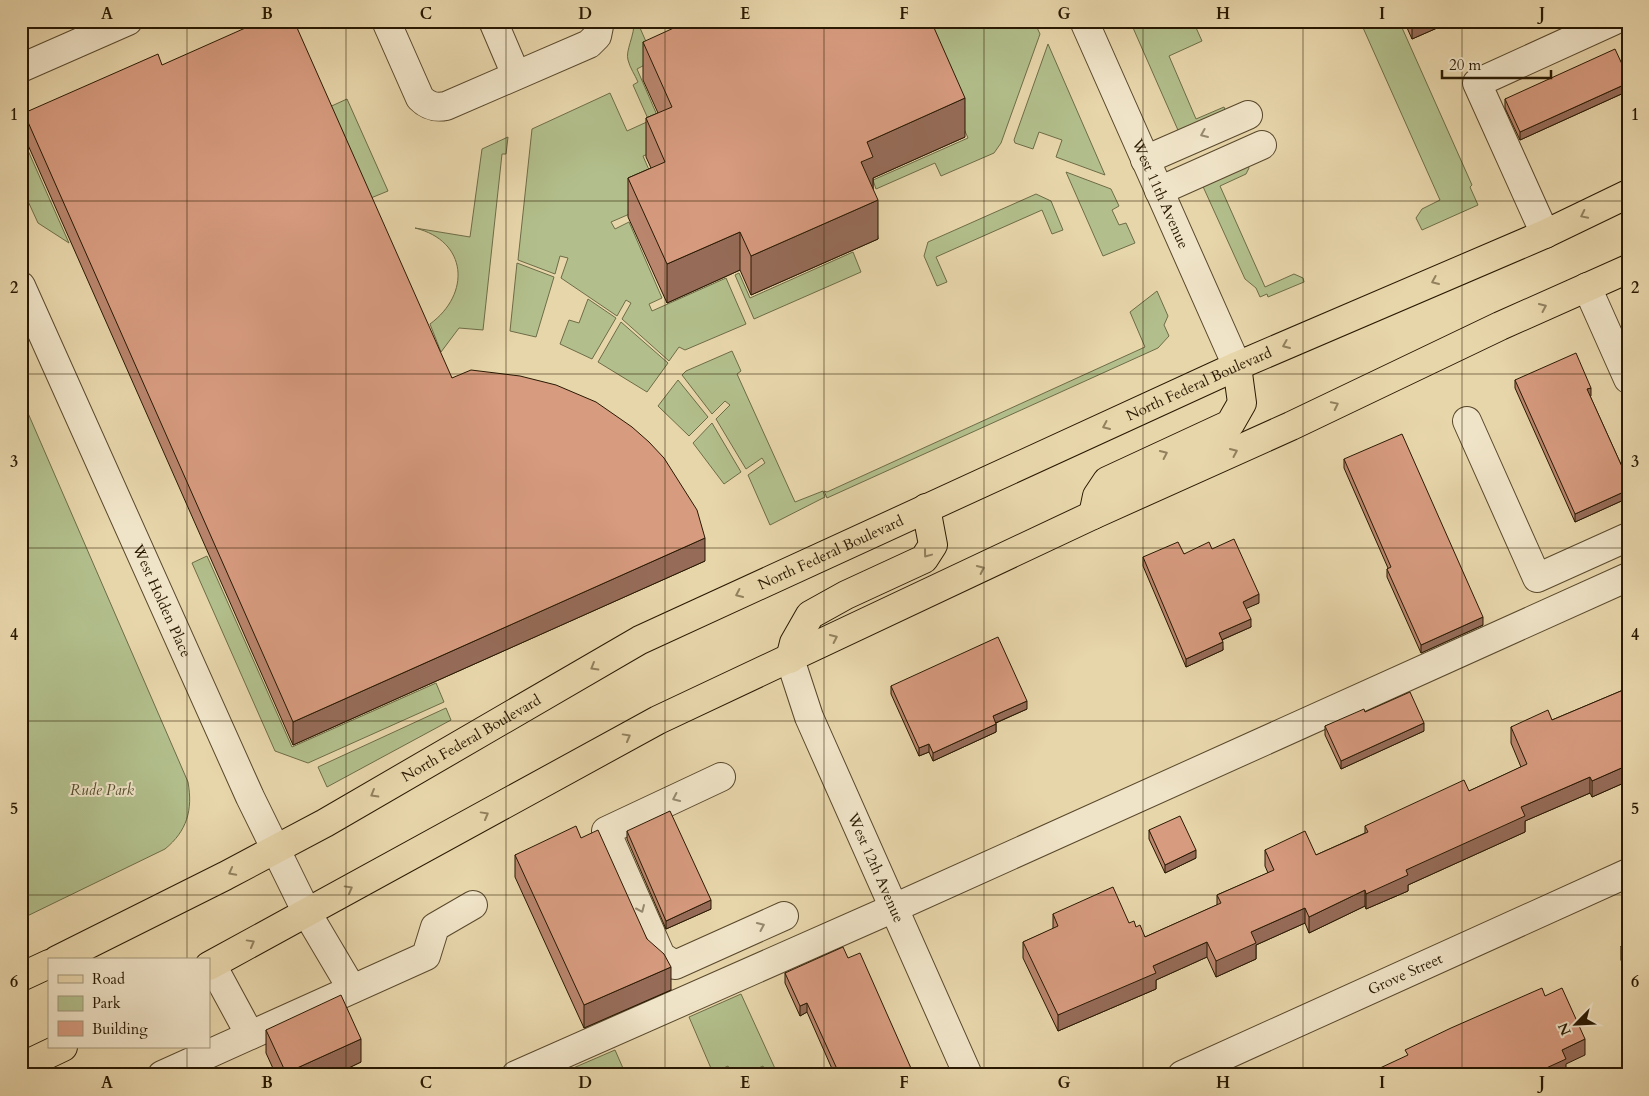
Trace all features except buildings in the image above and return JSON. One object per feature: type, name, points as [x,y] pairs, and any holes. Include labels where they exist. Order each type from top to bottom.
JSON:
[{"type":"main road","name":"North Federal Boulevard","points":[[61,958],[275,850],[640,640],[1237,366],[1546,234],[1628,194]]},
{"type":"main road","points":[[210,966],[658,720],[1093,515],[1291,426],[1628,269]]},
{"type":"main road","points":[[1093,515],[1097,496],[1107,481],[1230,424],[1242,403],[1237,366]]},
{"type":"main road","points":[[790,659],[794,643],[810,615],[846,595],[924,559],[933,545],[926,508]]},
{"type":"main road","points":[[21,977],[48,964]]},
{"type":"main road","points":[[21,1067],[59,1049]]},
{"type":"street","points":[[21,68],[128,21]]},
{"type":"street","points":[[386,21],[420,98],[427,105],[437,108],[446,106],[589,44],[597,36],[600,21]]},
{"type":"street","points":[[493,21],[516,75]]},
{"type":"street","name":"West 11th Avenue","points":[[1084,21],[1237,366]]},
{"type":"street","points":[[1546,234],[1476,83],[1584,27],[1613,21]]},
{"type":"street","points":[[1145,160],[1248,115]]},
{"type":"street","points":[[1158,191],[1262,145]]},
{"type":"street","name":"West Holden Place","points":[[21,286],[275,850],[307,913],[352,989]]},
{"type":"street","points":[[1586,287],[1628,379]]},
{"type":"street","points":[[1467,421],[1537,578],[1628,537]]},
{"type":"street","points":[[516,1075],[894,908],[1628,576]]},
{"type":"street","name":"West 12th Avenue","points":[[790,659],[809,717],[968,1075]]},
{"type":"street","points":[[721,777],[606,831],[661,956],[675,965],[784,916]]},
{"type":"street","name":"Grove Street","points":[[1182,1075],[1628,873]]},
{"type":"street","points":[[162,1075],[426,956],[435,927],[473,905]]},
{"type":"street","points":[[210,966],[250,1035]]},
{"type":"green space","points":[[634,21],[637,21],[654,60],[637,69],[673,152],[653,152],[643,156],[662,200],[611,222],[615,229],[629,222],[662,298],[649,304],[652,311],[726,278],[746,324],[685,350],[679,347],[669,361],[622,319],[631,303],[626,300],[617,316],[561,278],[568,258],[560,256],[555,274],[518,260],[532,129],[610,93],[627,131],[649,121],[633,85],[638,82],[627,56]]},
{"type":"green space","points":[[905,21],[1034,21],[1040,34],[1001,143],[994,153],[941,176],[935,163],[876,189],[873,180],[968,138],[925,40]]},
{"type":"green space","points":[[1130,21],[1193,21],[1202,41],[1169,56],[1196,119],[1224,107],[1228,116],[1181,137]]},
{"type":"green space","points":[[1360,21],[1399,21],[1472,185],[1470,187],[1478,205],[1422,230],[1416,218],[1422,209],[1440,200]]},
{"type":"green space","points":[[1048,44],[1105,175],[1056,157],[1062,140],[1039,132],[1033,149],[1015,143],[1014,140]]},
{"type":"green space","points":[[347,99],[388,191],[366,200],[325,109]]},
{"type":"green space","points":[[22,137],[69,243],[38,223],[21,186]]},
{"type":"green space","points":[[508,137],[506,154],[502,154],[483,330],[459,328],[441,352],[430,324],[443,312],[452,298],[457,284],[458,270],[454,256],[445,244],[433,235],[415,228],[470,237],[482,149]]},
{"type":"green space","points":[[1247,163],[1249,168],[1246,174],[1220,186],[1265,287],[1294,274],[1303,278],[1304,282],[1268,297],[1267,294],[1260,297],[1256,288],[1245,279],[1200,180]]},
{"type":"green space","points":[[1066,172],[1111,189],[1119,206],[1112,210],[1119,225],[1126,223],[1135,243],[1103,256]]},
{"type":"green space","points":[[1036,194],[1051,201],[1063,230],[1052,234],[1042,210],[936,257],[947,282],[937,286],[924,256],[928,242]]},
{"type":"green space","points":[[853,252],[861,272],[754,319],[735,275],[739,273],[750,298]]},
{"type":"green space","points":[[517,263],[554,277],[536,337],[510,331]]},
{"type":"green space","points":[[1157,291],[1168,316],[1164,325],[1169,336],[1158,348],[827,498],[824,491],[827,492],[1145,347],[1130,312]]},
{"type":"green space","points":[[588,299],[616,318],[592,359],[560,344],[569,320],[579,323]]},
{"type":"green space","points":[[621,322],[668,363],[647,392],[598,362]]},
{"type":"green space","points":[[732,351],[741,371],[737,374],[795,502],[823,491],[825,497],[770,525],[748,475],[765,463],[762,458],[746,469],[716,419],[730,405],[725,401],[712,414],[682,375],[686,371]]},
{"type":"green space","points":[[678,380],[708,417],[689,436],[658,406]]},
{"type":"green space","name":"Rude Park","points":[[21,397],[188,782],[190,802],[187,819],[179,835],[165,849],[21,919]]},
{"type":"green space","points":[[712,423],[741,472],[724,484],[693,443]]},
{"type":"green space","points":[[207,556],[292,747],[436,683],[444,702],[308,763],[275,751],[192,563]]},
{"type":"green space","points":[[446,708],[451,720],[327,787],[318,767]]},
{"type":"green space","points":[[741,994],[778,1075],[767,1075],[763,1066],[744,1075],[732,1075],[728,1066],[713,1073],[689,1017]]},
{"type":"green space","points":[[615,1050],[626,1075],[557,1075]]}]
